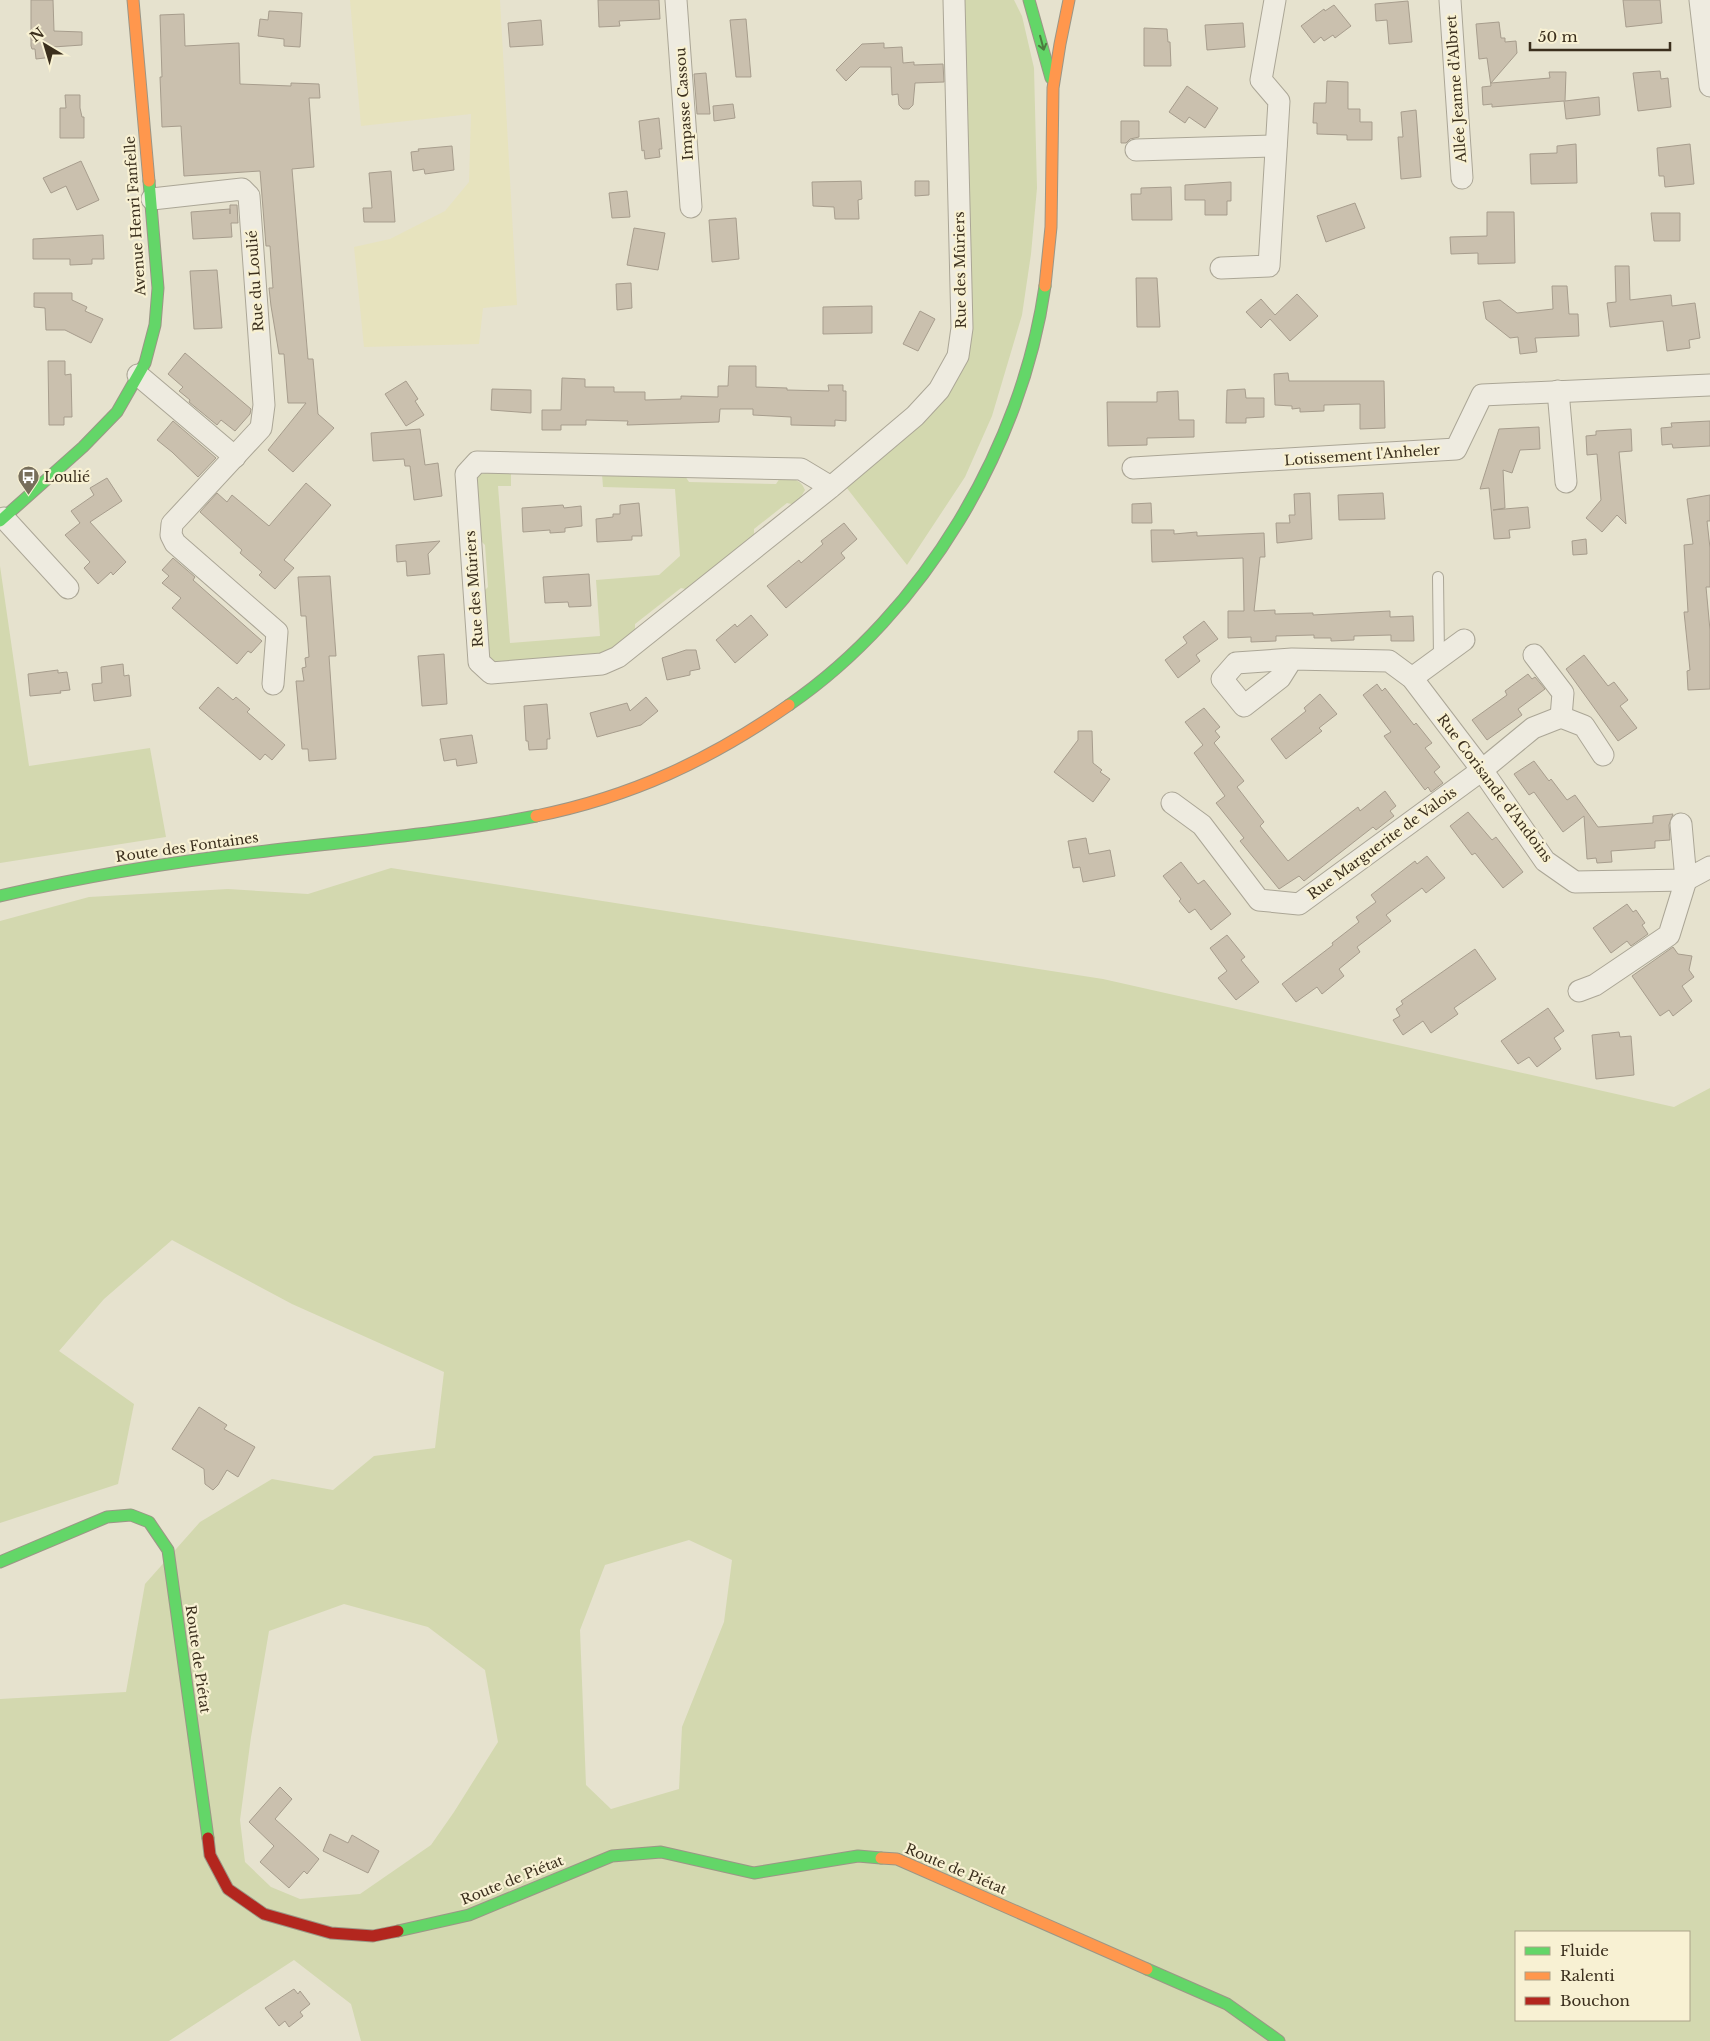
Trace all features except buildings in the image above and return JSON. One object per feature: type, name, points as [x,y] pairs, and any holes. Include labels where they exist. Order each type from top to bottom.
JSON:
[{"type":"street","name":"Avenue Henri Fanfelle","points":[[2,520],[82,447],[117,412],[145,363],[155,325],[158,288],[152,199],[147,167],[133,0]]},
{"type":"street","name":"Impasse Cassou","points":[[676,0],[691,207]]},
{"type":"street","name":"Rue des Mûriers","points":[[830,487],[801,469],[477,462],[466,474],[479,662],[491,673],[602,664],[618,656],[830,487],[915,416],[939,390],[958,356],[962,328],[954,0]]},
{"type":"street","points":[[1030,0],[1053,87]]},
{"type":"street","points":[[1053,87],[1069,0]]},
{"type":"street","points":[[1221,268],[1269,266],[1279,101],[1262,80],[1275,0]]},
{"type":"street","name":"Allée Jeanne d'Albret","points":[[1450,0],[1462,178]]},
{"type":"street","points":[[1700,0],[1710,86]]},
{"type":"street","name":"Route des Fontaines","points":[[0,896],[125,869],[509,821],[579,806],[635,788],[686,766],[730,743],[774,716],[825,678],[865,642],[900,603],[931,563],[966,510],[999,443],[1022,383],[1040,318],[1048,260],[1052,193],[1053,87]]},
{"type":"street","points":[[1136,150],[1276,146]]},
{"type":"street","name":"Rue du Loulié","points":[[152,199],[242,189],[249,196],[264,405],[260,428],[172,524],[172,535],[175,542],[277,632],[273,684]]},
{"type":"street","points":[[138,375],[234,457]]},
{"type":"street","name":"Lotissement l'Anheler","points":[[1133,468],[1456,449],[1482,395],[1710,385]]},
{"type":"street","points":[[1558,391],[1566,482]]},
{"type":"street","points":[[2,520],[68,588]]},
{"type":"street","points":[[1412,678],[1464,640]]},
{"type":"street","points":[[1534,655],[1563,693],[1561,717],[1584,726],[1603,755]]},
{"type":"street","name":"Rue Corisande d'Andoins","points":[[1292,659],[1389,661],[1412,678],[1482,770],[1546,861],[1574,882],[1686,880],[1710,866]]},
{"type":"street","name":"Rue Marguerite de Valois","points":[[1172,803],[1202,825],[1260,900],[1299,904],[1482,770],[1534,728],[1561,717]]},
{"type":"street","points":[[1579,991],[1595,985],[1669,935],[1686,880],[1682,824]]},
{"type":"street","name":"Route de Piétat","points":[[0,1562],[107,1517],[131,1515],[149,1522],[168,1550],[210,1855],[228,1889],[264,1914],[331,1933],[373,1936],[469,1915],[612,1856],[661,1852],[754,1873],[858,1856],[897,1859],[1227,2004],[1278,2041]]},
{"type":"lane","points":[[1438,576],[1439,658]]},
{"type":"shaded area","points":[[350,0],[500,0],[517,305],[483,308],[479,344],[364,347],[354,247],[390,239],[445,211],[469,182],[471,114],[361,126]]},
{"type":"green space","points":[[960,0],[1014,0],[1022,16],[1034,68],[1037,188],[1031,254],[1022,315],[992,416],[965,477],[907,565],[846,487],[961,368]]},
{"type":"green space","points":[[485,473],[511,474],[511,486],[498,486],[510,643],[600,636],[596,580],[659,575],[680,556],[675,489],[603,487],[602,474],[685,476],[689,482],[776,484],[780,478],[798,481],[805,490],[796,505],[787,503],[754,529],[754,539],[690,590],[681,588],[635,624],[635,634],[607,655],[499,667],[489,660],[482,593],[488,587],[485,545],[478,538],[474,479]]},
{"type":"green space","points":[[0,566],[29,766],[150,748],[166,837],[0,863]]},
{"type":"green space","points":[[391,868],[1103,979],[1674,1107],[1710,1088],[1710,2041],[361,2041],[351,2004],[294,1960],[169,2041],[0,2041],[0,1699],[126,1692],[145,1584],[200,1522],[272,1479],[333,1490],[374,1456],[435,1448],[444,1372],[292,1304],[172,1240],[104,1299],[59,1351],[134,1404],[118,1484],[0,1523],[0,921],[89,897],[228,889],[308,894]],"holes":[[[689,1540],[732,1560],[724,1622],[682,1727],[679,1789],[611,1809],[586,1785],[580,1630],[605,1565]],[[344,1604],[428,1627],[485,1670],[498,1742],[431,1845],[360,1894],[300,1899],[271,1887],[245,1862],[240,1820],[251,1737],[269,1631]]]},
{"type":"traffic: fast","points":[[1029,0],[1051,78]]},
{"type":"traffic: fast","points":[[0,521],[83,447],[117,412],[145,363],[155,325],[158,288],[149,181]]},
{"type":"traffic: fast","points":[[789,705],[838,667],[883,623],[923,574],[959,521],[989,465],[1014,406],[1033,346],[1045,286]]},
{"type":"traffic: fast","points":[[0,896],[96,876],[193,860],[432,832],[536,816]]},
{"type":"traffic: fast","points":[[0,1562],[107,1517],[131,1515],[149,1522],[168,1550],[208,1838]]},
{"type":"traffic: fast","points":[[398,1931],[469,1915],[612,1856],[661,1852],[754,1873],[858,1856],[881,1858]]},
{"type":"traffic: fast","points":[[1147,1969],[1227,2004],[1279,2041]]},
{"type":"traffic: slow","points":[[133,0],[149,181]]},
{"type":"traffic: slow","points":[[1045,286],[1051,227],[1053,88],[1069,0]]},
{"type":"traffic: slow","points":[[536,816],[604,798],[668,774],[730,743],[789,705]]},
{"type":"traffic: slow","points":[[881,1858],[897,1859],[1147,1969]]},
{"type":"traffic: jam","points":[[208,1838],[210,1855],[228,1889],[264,1914],[331,1933],[373,1936],[398,1931]]},
{"type":"place","name":"Loulié","points":[[28,496]]}]
